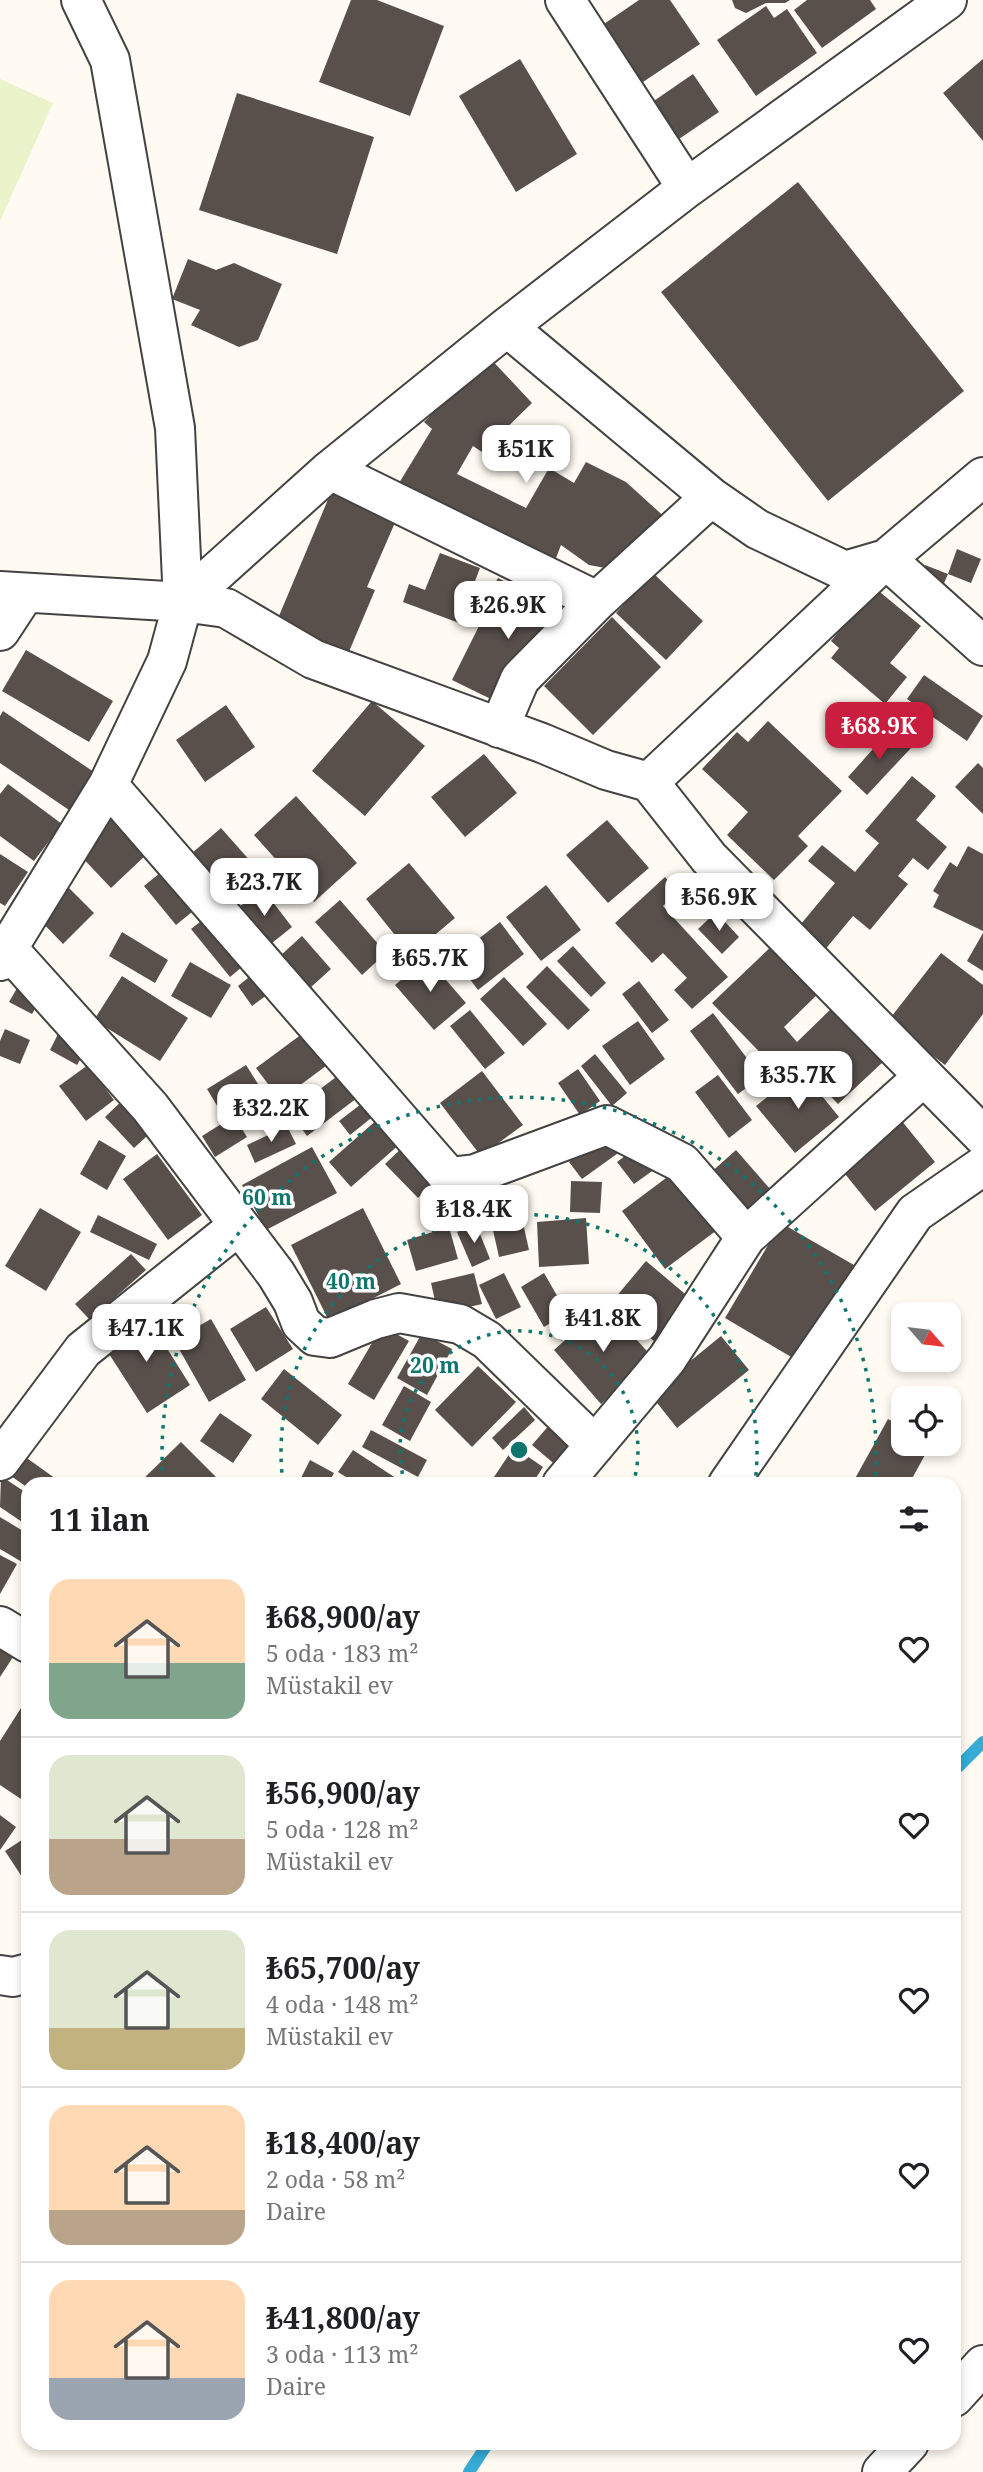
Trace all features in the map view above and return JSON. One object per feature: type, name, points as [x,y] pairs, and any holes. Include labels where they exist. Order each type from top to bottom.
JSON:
[{"type":"street","points":[[81,0],[110,60],[176,428],[183,601],[167,661],[108,785],[4,955],[150,1107],[276,1274],[293,1302],[301,1323],[315,1336],[330,1338],[399,1313],[460,1324],[487,1340],[595,1445]]},
{"type":"street","points":[[565,0],[687,188]]},
{"type":"street","points":[[183,601],[330,470],[507,327],[687,188],[947,0]]},
{"type":"street","points":[[507,327],[711,497],[757,528],[845,571],[886,559]]},
{"type":"street","points":[[330,470],[597,601]]},
{"type":"street","points":[[649,782],[886,559],[983,477]]},
{"type":"street","points":[[499,728],[520,679],[597,601],[711,497]]},
{"type":"street","points":[[886,559],[983,646]]},
{"type":"street","points":[[0,632],[12,592],[183,601],[226,608],[313,659],[542,743],[606,770],[649,782],[709,858],[983,1136]]},
{"type":"street","points":[[108,785],[449,1177],[475,1174],[607,1125],[682,1163],[746,1237]]},
{"type":"street","points":[[568,1477],[667,1359],[746,1237],[924,1076]]},
{"type":"street","points":[[733,1477],[915,1213],[983,1166]]},
{"type":"street","points":[[0,1461],[83,1350],[238,1226]]},
{"type":"street","points":[[0,1626],[21,1639]]},
{"type":"street","points":[[961,2389],[983,2365]]},
{"type":"street","points":[[881,2472],[902,2450]]},
{"type":"green space","points":[[0,79],[53,103],[0,221]]},
{"type":"building","points":[[351,0],[377,0],[444,26],[410,116],[319,82]]},
{"type":"building","points":[[639,0],[670,0],[700,44],[637,86],[598,28]]},
{"type":"building","points":[[732,0],[790,0],[785,3],[766,3],[746,13],[735,8]]},
{"type":"building","points":[[807,0],[870,0],[876,9],[822,48],[794,10]]},
{"type":"building","points":[[766,6],[774,18],[787,9],[817,53],[756,96],[717,40]]},
{"type":"building","points":[[520,59],[577,154],[516,192],[459,96]]},
{"type":"building","points":[[983,59],[983,141],[943,93]]},
{"type":"building","points":[[693,74],[719,112],[670,145],[645,107]]},
{"type":"building","points":[[237,93],[374,137],[337,254],[199,210]]},
{"type":"building","points":[[798,182],[964,391],[828,501],[661,292]]},
{"type":"building","points":[[188,259],[216,270],[234,263],[282,284],[258,340],[239,347],[191,325],[200,310],[172,299]]},
{"type":"building","points":[[488,356],[532,403],[482,452],[473,446],[457,474],[526,508],[549,468],[574,483],[586,462],[626,482],[669,521],[627,572],[589,565],[561,545],[553,566],[396,488],[432,429],[424,422]]},
{"type":"building","points":[[332,490],[397,518],[367,587],[375,590],[348,654],[276,623]]},
{"type":"building","points":[[957,549],[981,559],[971,583],[948,574]]},
{"type":"building","points":[[440,553],[480,568],[459,623],[403,602],[409,584],[425,590]]},
{"type":"building","points":[[925,565],[948,574],[941,590],[918,581]]},
{"type":"building","points":[[653,573],[703,621],[666,660],[616,613]]},
{"type":"building","points":[[498,578],[572,616],[501,704],[452,680],[480,624],[483,606]]},
{"type":"building","points":[[875,588],[921,626],[890,663],[907,677],[885,704],[831,658],[839,648],[831,641]]},
{"type":"building","points":[[612,617],[661,667],[593,735],[544,686]]},
{"type":"building","points":[[26,650],[113,701],[89,742],[2,691]]},
{"type":"building","points":[[924,675],[983,716],[967,741],[907,699]]},
{"type":"building","points":[[372,701],[425,746],[365,816],[312,771]]},
{"type":"building","points":[[226,705],[255,747],[205,782],[176,740]]},
{"type":"building","points":[[3,711],[94,772],[69,810],[0,763],[0,716]]},
{"type":"building","points":[[768,721],[842,791],[798,836],[808,846],[774,880],[727,835],[748,812],[702,769],[737,732],[748,742]]},
{"type":"building","points":[[890,730],[911,748],[867,795],[848,777]]},
{"type":"building","points":[[484,754],[517,793],[465,837],[431,797]]},
{"type":"building","points":[[978,763],[983,768],[983,814],[955,787]]},
{"type":"building","points":[[912,776],[936,796],[916,820],[947,847],[928,870],[913,858],[898,876],[908,884],[870,930],[853,916],[818,958],[791,936],[835,883],[808,861],[822,845],[855,872],[879,843],[865,831]]},
{"type":"building","points":[[8,784],[62,824],[34,861],[0,836],[0,794]]},
{"type":"building","points":[[296,796],[357,863],[314,902],[254,835]]},
{"type":"building","points":[[113,818],[147,854],[111,888],[77,852]]},
{"type":"building","points":[[607,820],[649,868],[608,903],[566,855]]},
{"type":"building","points":[[221,828],[259,871],[230,897],[191,854]]},
{"type":"building","points":[[968,846],[983,854],[983,931],[933,907],[939,895],[933,891],[950,862],[957,867]]},
{"type":"building","points":[[0,854],[28,872],[5,906],[0,903]]},
{"type":"building","points":[[409,863],[455,918],[411,955],[366,899]]},
{"type":"building","points":[[171,864],[203,903],[176,925],[144,886]]},
{"type":"building","points":[[665,877],[678,892],[663,906],[728,977],[692,1009],[674,990],[687,978],[663,953],[652,963],[615,923]]},
{"type":"building","points":[[66,885],[94,913],[63,944],[35,915]]},
{"type":"building","points":[[546,885],[581,930],[541,961],[506,917]]},
{"type":"building","points":[[262,888],[292,927],[267,947],[237,909]]},
{"type":"building","points":[[340,900],[386,953],[362,975],[315,922]]},
{"type":"building","points":[[215,910],[254,957],[230,977],[191,929]]},
{"type":"building","points":[[716,912],[739,937],[722,954],[698,929]]},
{"type":"building","points":[[500,922],[524,954],[478,990],[454,958]]},
{"type":"building","points":[[122,932],[168,960],[155,983],[109,956]]},
{"type":"building","points":[[983,933],[983,971],[967,961]]},
{"type":"building","points":[[302,936],[331,969],[310,988],[281,955]]},
{"type":"building","points":[[777,941],[823,989],[784,1027],[797,1042],[833,1007],[884,1061],[838,1104],[793,1057],[778,1071],[712,1003]]},
{"type":"building","points":[[573,946],[606,983],[591,997],[557,961]]},
{"type":"building","points":[[941,953],[983,985],[983,1014],[945,1065],[888,1021]]},
{"type":"building","points":[[427,958],[466,1003],[434,1030],[395,985]]},
{"type":"building","points":[[190,962],[231,985],[211,1018],[171,996]]},
{"type":"building","points":[[547,966],[590,1010],[568,1030],[526,987]]},
{"type":"building","points":[[259,969],[275,989],[252,1006],[238,986]]},
{"type":"building","points":[[122,976],[188,1018],[160,1061],[94,1020]]},
{"type":"building","points":[[504,977],[547,1024],[523,1046],[480,999]]},
{"type":"building","points":[[639,981],[669,1020],[652,1033],[622,994]]},
{"type":"building","points":[[20,983],[43,995],[32,1014],[9,1002]]},
{"type":"building","points":[[470,1010],[505,1053],[485,1069],[450,1026]]},
{"type":"building","points":[[713,1013],[761,1077],[738,1094],[690,1031]]},
{"type":"building","points":[[638,1021],[665,1059],[630,1085],[602,1046]]},
{"type":"building","points":[[5,1029],[30,1040],[20,1064],[0,1056],[0,1041]]},
{"type":"building","points":[[60,1030],[88,1046],[77,1065],[50,1050]]},
{"type":"building","points":[[306,1031],[330,1063],[280,1100],[256,1068]]},
{"type":"building","points":[[595,1054],[627,1093],[612,1106],[581,1066]]},
{"type":"building","points":[[88,1065],[114,1100],[86,1121],[59,1086]]},
{"type":"building","points":[[246,1065],[258,1084],[219,1109],[207,1089]]},
{"type":"building","points":[[578,1069],[600,1101],[580,1115],[558,1083]]},
{"type":"building","points":[[801,1070],[839,1117],[795,1153],[756,1106]]},
{"type":"building","points":[[482,1071],[523,1125],[481,1156],[440,1103]]},
{"type":"building","points":[[340,1074],[357,1098],[307,1136],[290,1112]]},
{"type":"building","points":[[718,1075],[752,1120],[729,1138],[695,1092]]},
{"type":"building","points":[[130,1093],[159,1125],[134,1148],[105,1117]]},
{"type":"building","points":[[365,1101],[375,1115],[350,1135],[339,1121]]},
{"type":"building","points":[[897,1115],[935,1162],[875,1211],[837,1164]]},
{"type":"building","points":[[234,1116],[247,1137],[215,1157],[202,1136]]},
{"type":"building","points":[[379,1118],[401,1143],[351,1187],[329,1162]]},
{"type":"building","points":[[287,1126],[296,1144],[255,1163],[247,1145]]},
{"type":"building","points":[[608,1133],[621,1151],[582,1179],[569,1162]]},
{"type":"building","points":[[99,1140],[126,1156],[107,1190],[80,1174]]},
{"type":"building","points":[[405,1145],[437,1179],[418,1198],[385,1164]]},
{"type":"building","points":[[638,1146],[655,1169],[634,1184],[617,1162]]},
{"type":"building","points":[[312,1147],[337,1193],[266,1230],[242,1185]]},
{"type":"building","points":[[736,1150],[771,1190],[743,1214],[708,1175]]},
{"type":"building","points":[[157,1154],[202,1215],[168,1240],[123,1179]]},
{"type":"building","points":[[674,1172],[717,1230],[665,1269],[622,1211]]},
{"type":"building","points":[[571,1181],[602,1182],[600,1213],[570,1212]]},
{"type":"building","points":[[40,1208],[81,1232],[46,1291],[5,1266]]},
{"type":"building","points":[[363,1208],[401,1284],[329,1321],[291,1245]]},
{"type":"building","points":[[98,1215],[157,1244],[149,1260],[90,1232]]},
{"type":"building","points":[[586,1218],[589,1264],[539,1267],[537,1222]]},
{"type":"building","points":[[523,1223],[529,1250],[499,1257],[493,1230]]},
{"type":"building","points":[[781,1223],[854,1265],[798,1361],[725,1318]]},
{"type":"building","points":[[476,1224],[490,1259],[472,1267],[457,1232]]},
{"type":"building","points":[[449,1227],[458,1259],[416,1271],[407,1240]]},
{"type":"building","points":[[131,1254],[146,1270],[90,1320],[75,1304]]},
{"type":"building","points":[[646,1261],[697,1304],[661,1347],[610,1304]]},
{"type":"building","points":[[474,1273],[482,1304],[438,1314],[431,1283]]},
{"type":"building","points":[[504,1273],[521,1307],[496,1319],[479,1285]]},
{"type":"building","points":[[544,1273],[567,1313],[544,1327],[521,1287]]},
{"type":"building","points":[[605,1304],[653,1358],[601,1404],[554,1350]]},
{"type":"building","points":[[266,1307],[293,1349],[256,1372],[230,1329]]},
{"type":"building","points":[[146,1315],[190,1385],[147,1413],[102,1343]]},
{"type":"building","points":[[211,1319],[246,1380],[209,1402],[174,1340]]},
{"type":"building","points":[[382,1326],[409,1341],[374,1400],[348,1384]]},
{"type":"building","points":[[422,1333],[452,1349],[427,1395],[397,1378]]},
{"type":"building","points":[[721,1336],[749,1370],[677,1428],[650,1394]]},
{"type":"building","points":[[478,1366],[516,1402],[472,1447],[435,1410]]},
{"type":"building","points":[[284,1369],[342,1415],[318,1445],[261,1399]]},
{"type":"building","points":[[404,1386],[431,1402],[410,1441],[382,1425]]},
{"type":"building","points":[[524,1407],[535,1420],[503,1450],[492,1438]]},
{"type":"building","points":[[220,1413],[252,1435],[233,1463],[200,1441]]},
{"type":"building","points":[[888,1419],[891,1421],[891,1456],[924,1456],[913,1477],[856,1477]]},
{"type":"building","points":[[551,1423],[577,1445],[558,1467],[532,1445]]},
{"type":"building","points":[[371,1430],[427,1460],[418,1477],[362,1447]]},
{"type":"building","points":[[181,1442],[216,1477],[145,1477]]},
{"type":"building","points":[[514,1447],[543,1467],[537,1477],[494,1477]]},
{"type":"building","points":[[353,1450],[394,1477],[346,1477],[338,1472]]},
{"type":"building","points":[[17,1451],[53,1477],[21,1477],[21,1483],[4,1471]]},
{"type":"building","points":[[310,1460],[334,1473],[332,1477],[302,1477]]},
{"type":"building","points":[[1,1476],[21,1489],[21,1521],[0,1507]]},
{"type":"building","points":[[0,1517],[21,1530],[21,1561],[0,1549]]},
{"type":"building","points":[[0,1555],[17,1564],[0,1594]]},
{"type":"building","points":[[0,1644],[15,1654],[0,1677]]},
{"type":"building","points":[[21,1708],[21,1799],[0,1785],[0,1741]]},
{"type":"building","points":[[0,1815],[16,1827],[0,1850]]},
{"type":"building","points":[[21,1841],[21,1875],[5,1851]]},
{"type":"waterway","points":[[961,1764],[983,1742]]},
{"type":"waterway","points":[[469,2472],[483,2450]]}]
